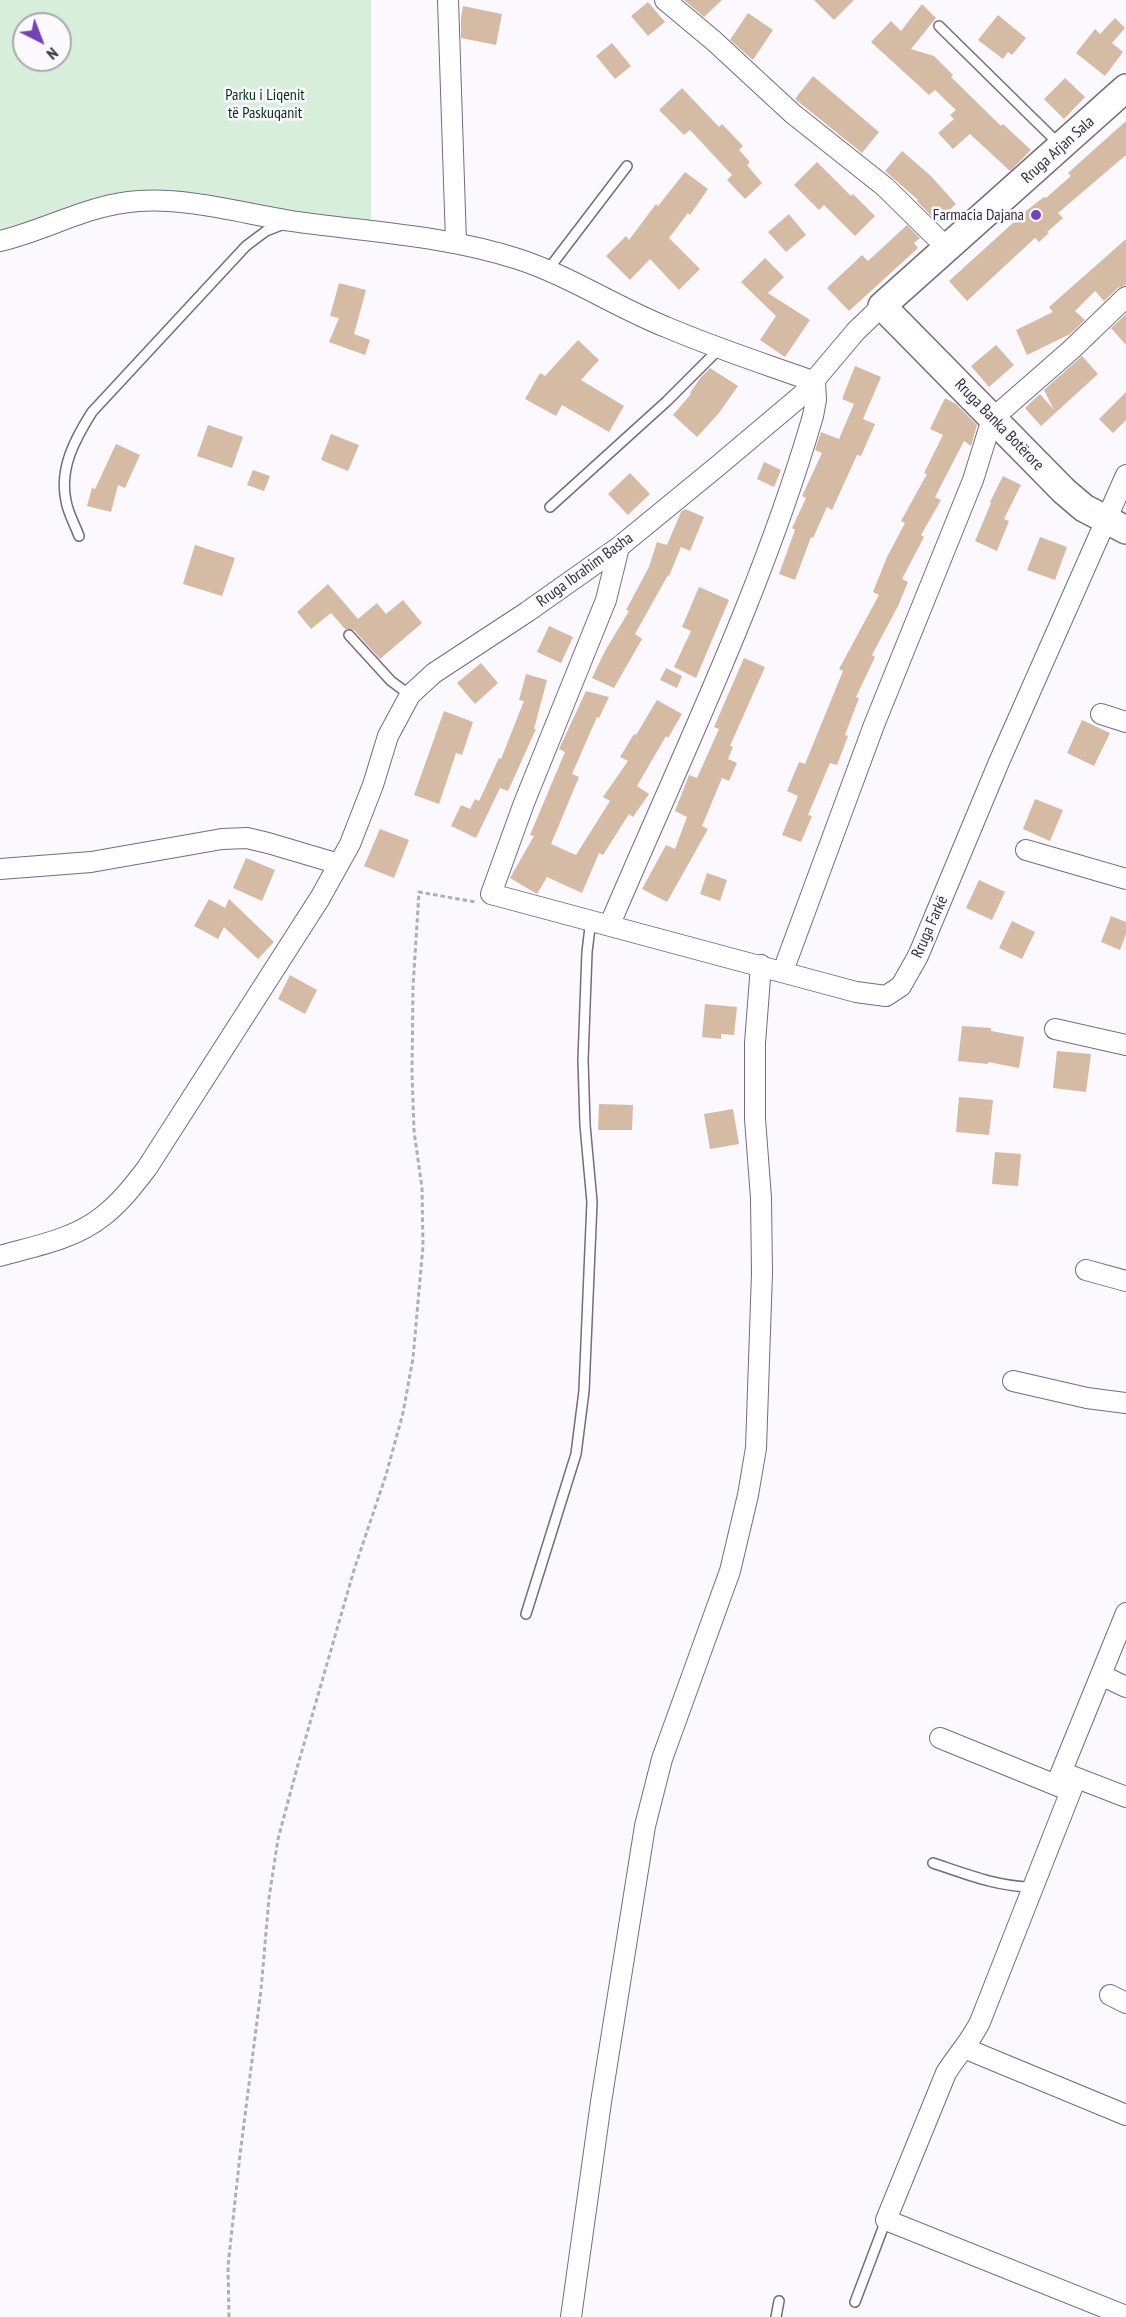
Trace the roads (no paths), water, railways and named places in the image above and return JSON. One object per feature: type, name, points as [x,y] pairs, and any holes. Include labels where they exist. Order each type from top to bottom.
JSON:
[{"type":"street","points":[[448,0],[456,242]]},
{"type":"street","points":[[664,0],[714,41],[793,114],[843,151],[885,187],[948,249]]},
{"type":"street","name":"Rruga Arjan Sala","points":[[882,306],[1126,88]]},
{"type":"street","points":[[0,241],[24,236],[101,207],[138,201],[178,202],[292,221],[456,242],[519,259],[666,327],[815,382],[816,400],[813,416],[774,534],[726,658],[610,924]]},
{"type":"street","points":[[783,971],[874,725],[976,471],[992,419],[1126,297]]},
{"type":"street","name":"Rruga Ibrahim Basha","points":[[0,1256],[77,1232],[102,1217],[123,1198],[147,1168],[320,898],[339,864],[360,821],[388,736],[410,695],[434,673],[527,612],[619,547],[719,465],[815,382],[856,331],[882,306]]},
{"type":"street","name":"Rruga Banka Botërore","points":[[882,306],[1064,491],[1084,508],[1116,526]]},
{"type":"street","name":"Rruga Farkë","points":[[619,547],[606,600],[524,803],[491,894],[886,996],[901,986],[908,976],[939,910],[999,762],[1116,526],[1126,476]]},
{"type":"street","points":[[1101,714],[1126,722]]},
{"type":"street","points":[[0,869],[91,862],[222,839],[247,838],[339,864]]},
{"type":"street","points":[[1026,850],[1126,879]]},
{"type":"street","points":[[571,2317],[602,2091],[645,1826],[662,1759],[730,1571],[748,1495],[756,1448],[762,1273],[761,1198],[755,1119],[755,1042],[760,965]]},
{"type":"street","points":[[1055,1029],[1126,1045]]},
{"type":"street","points":[[1086,1270],[1126,1281]]},
{"type":"street","points":[[1013,1381],[1087,1398],[1126,1403]]},
{"type":"street","points":[[1126,1613],[1101,1675],[1033,1887],[980,2022],[973,2037],[954,2059],[946,2073],[886,2220],[1126,2316]]},
{"type":"street","points":[[1101,1675],[1126,1687]]},
{"type":"street","points":[[940,1738],[1066,1782],[1126,1797]]},
{"type":"street","points":[[964,2048],[1126,2115]]},
{"type":"lane","points":[[939,26],[1062,147]]},
{"type":"lane","points":[[547,271],[627,166]]},
{"type":"lane","points":[[80,536],[66,503],[63,483],[68,458],[92,412],[246,246],[266,231],[292,221]]},
{"type":"lane","points":[[550,507],[667,401],[721,347]]},
{"type":"lane","points":[[349,635],[391,681],[410,695]]},
{"type":"lane","points":[[526,1614],[576,1454],[584,1391],[592,1202],[585,1125],[583,1060],[586,973],[591,919]]},
{"type":"lane","points":[[933,1863],[1012,1887],[1033,1887]]},
{"type":"lane","points":[[855,2302],[886,2220]]},
{"type":"lane","points":[[776,2317],[779,2301]]},
{"type":"place","name":"Farmacia Dajana","points":[[1036,215]]},
{"type":"park label","name":"Parku i Liqenit të Paskuqanit","points":[[265,104]]}]
